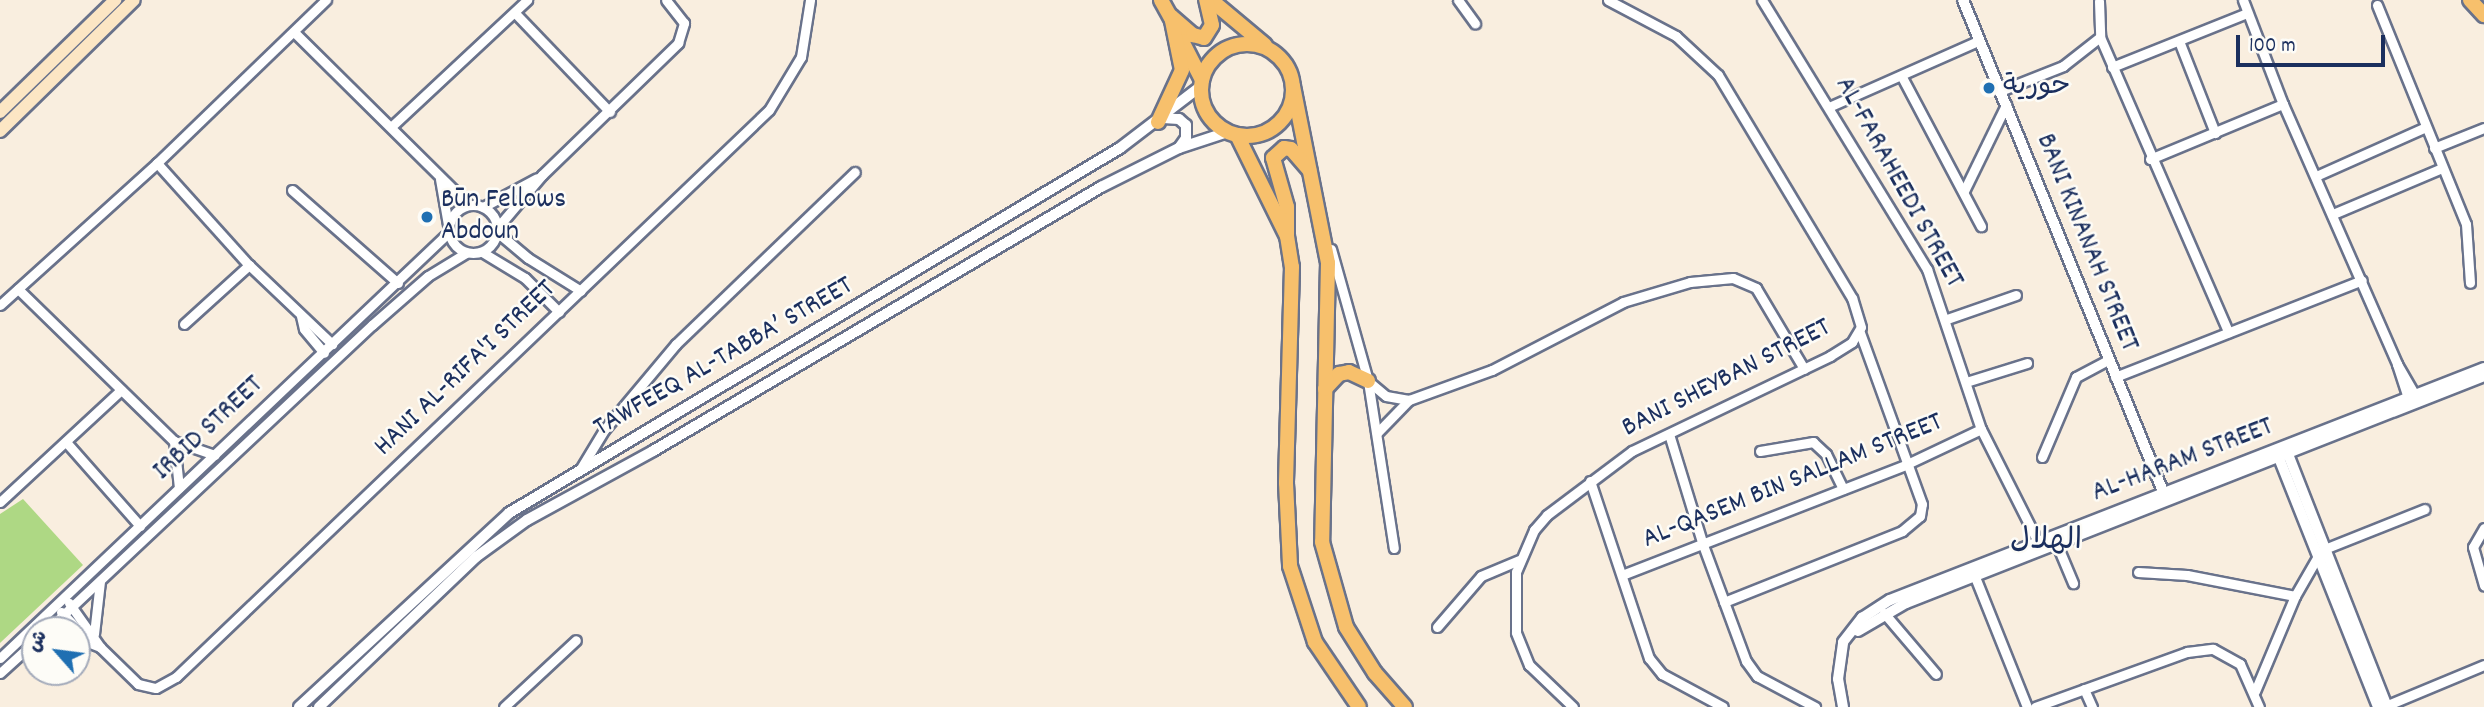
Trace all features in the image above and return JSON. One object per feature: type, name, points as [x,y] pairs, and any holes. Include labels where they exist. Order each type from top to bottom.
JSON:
[{"type":"main road","points":[[0,112],[115,0]]},
{"type":"main road","points":[[0,131],[134,0]]},
{"type":"main road","points":[[1161,0],[1201,83],[1207,113],[1233,133],[1287,236]]},
{"type":"main road","points":[[1171,16],[1193,35],[1204,38],[1212,25],[1206,0]]},
{"type":"main road","points":[[1211,0],[1287,65],[1293,86],[1324,228],[1329,299],[1320,496],[1329,578],[1358,649],[1405,707]]},
{"type":"main road","points":[[2470,0],[2484,15]]},
{"type":"main road","points":[[1161,120],[1182,70],[1171,16]]},
{"type":"main road","points":[[1201,83],[1212,60],[1229,47],[1251,43],[1271,50]]},
{"type":"main road","points":[[1233,133],[1256,135],[1276,125],[1290,108],[1293,86]]},
{"type":"main road","points":[[1312,174],[1291,149],[1283,148],[1273,158],[1287,206],[1287,236],[1294,300],[1286,483],[1290,565],[1315,642],[1359,707]]},
{"type":"main road","points":[[1325,389],[1339,374],[1349,372],[1368,381]]},
{"type":"street","points":[[0,305],[157,163],[326,0]]},
{"type":"street","points":[[392,126],[527,0]]},
{"type":"street","points":[[482,252],[542,175],[610,113],[682,36],[681,16],[666,0]]},
{"type":"street","name":"HANI AL-RIFA'I STREET","points":[[55,607],[92,638],[138,684],[156,688],[170,683],[709,171],[779,98],[801,57],[810,0]]},
{"type":"street","points":[[1458,0],[1475,23]]},
{"type":"street","name":"BANI SHEYBAN STREET","points":[[1573,707],[1534,672],[1522,652],[1513,608],[1519,560],[1547,515],[1632,451],[1804,369],[1846,346],[1860,333],[1852,298],[1718,75],[1676,36],[1608,0]]},
{"type":"street","name":"AL-FARAHEEDI STREET","points":[[1762,0],[1831,106],[1927,269],[1947,319],[1981,429],[2040,545]]},
{"type":"street","name":"BANI KINANAH STREET","points":[[1963,0],[2166,498]]},
{"type":"street","points":[[2243,0],[2283,104],[2412,398]]},
{"type":"street","points":[[2099,1],[2100,37],[2150,159],[2228,332]]},
{"type":"street","points":[[2377,5],[2468,231],[2470,283]]},
{"type":"street","points":[[514,13],[610,113]]},
{"type":"street","points":[[2112,67],[2247,13]]},
{"type":"street","points":[[294,32],[392,126],[440,179],[469,205],[483,207],[493,215],[497,230],[528,258],[581,290]]},
{"type":"street","points":[[2000,90],[2063,66],[2100,37]]},
{"type":"street","points":[[1831,106],[1902,77],[1978,41]]},
{"type":"street","points":[[2179,41],[2215,133]]},
{"type":"street","points":[[1902,77],[1981,226]]},
{"type":"street","name":"TAWFEEQ AL-TABBA’ STREET","points":[[299,707],[485,532],[643,430],[872,299],[1161,120],[1201,83]]},
{"type":"street","points":[[2150,159],[2283,104]]},
{"type":"street","points":[[1964,191],[2006,105]]},
{"type":"street","points":[[1161,120],[1186,125],[1186,138],[1179,148]]},
{"type":"street","points":[[2316,176],[2426,127]]},
{"type":"street","points":[[2434,148],[2484,128]]},
{"type":"street","name":"TAWFEEQ AL-TABBA’ STREET","points":[[319,707],[487,548],[527,520],[653,451],[1101,187],[1179,148],[1233,133]]},
{"type":"street","points":[[157,163],[249,265],[301,316],[312,321],[332,344]]},
{"type":"street","points":[[2333,214],[2442,168]]},
{"type":"street","points":[[581,468],[604,430],[676,344],[855,172]]},
{"type":"street","points":[[483,207],[542,175]]},
{"type":"street","points":[[440,179],[454,245],[466,253],[482,252],[525,278],[559,312]]},
{"type":"street","points":[[292,190],[398,284]]},
{"type":"street","points":[[449,229],[455,212],[469,205]]},
{"type":"street","points":[[1324,228],[1368,381],[1394,548]]},
{"type":"street","name":"IRBID STREET","points":[[0,658],[398,284],[449,229]]},
{"type":"street","name":"IRBID STREET","points":[[64,615],[372,325],[428,276],[466,253]]},
{"type":"street","points":[[184,324],[249,265]]},
{"type":"street","points":[[1377,433],[1409,400],[1492,370],[1623,302],[1711,279],[1742,279],[1756,288],[1804,369]]},
{"type":"street","points":[[2115,377],[2362,280]]},
{"type":"street","points":[[18,289],[174,441],[215,455]]},
{"type":"street","points":[[1947,319],[2017,295]]},
{"type":"street","points":[[301,316],[304,329],[324,353]]},
{"type":"street","points":[[1724,602],[1912,524],[1923,508],[1905,465],[1860,333]]},
{"type":"street","points":[[2042,457],[2076,377],[2108,360]]},
{"type":"street","points":[[1966,382],[2027,363]]},
{"type":"street","name":"AL-HARAM STREET","points":[[1841,652],[1856,632],[1884,613],[2040,545],[2282,453],[2484,368]]},
{"type":"street","name":"AL-HARAM STREET","points":[[2412,398],[2484,376]]},
{"type":"street","points":[[1368,381],[1386,396],[1409,400]]},
{"type":"street","points":[[0,502],[121,390]]},
{"type":"street","name":"AL-QASEM BIN SALLAM STREET","points":[[1622,575],[1905,465],[1981,429]]},
{"type":"street","points":[[643,430],[653,451]]},
{"type":"street","points":[[1669,433],[1703,545],[1751,671],[1815,707]]},
{"type":"street","points":[[174,441],[179,488]]},
{"type":"street","points":[[66,442],[140,526]]},
{"type":"street","points":[[1760,451],[1813,442],[1826,454],[1843,489]]},
{"type":"street","points":[[2282,453],[2327,548],[2383,707]]},
{"type":"street","points":[[2282,453],[2318,556],[2383,707]]},
{"type":"street","points":[[1590,481],[1654,666],[1723,707]]},
{"type":"street","points":[[2255,691],[2295,596],[2318,556],[2327,548],[2425,509]]},
{"type":"street","points":[[2484,528],[2473,547],[2484,585]]},
{"type":"street","points":[[2055,540],[2073,583]]},
{"type":"street","points":[[1437,627],[1481,576],[1519,560]]},
{"type":"street","points":[[2138,572],[2186,575],[2295,596]]},
{"type":"street","points":[[1974,574],[2027,707]]},
{"type":"street","name":"AL-HARAM STREET","points":[[1843,707],[1839,690],[1841,652],[1849,633],[1869,612],[1902,595],[1974,574]]},
{"type":"street","points":[[92,638],[101,578]]},
{"type":"street","name":"HANI AL-RIFA'I STREET","points":[[64,599],[73,607],[92,638]]},
{"type":"street","points":[[1884,613],[1936,674]]},
{"type":"street","points":[[504,707],[576,640]]},
{"type":"street","points":[[2035,707],[2187,652],[2213,649],[2240,664],[2255,691],[2259,707]]},
{"type":"street","points":[[0,673],[21,654]]},
{"type":"street","points":[[2383,707],[2484,666]]},
{"type":"street","points":[[2084,689],[2092,707]]},
{"type":"green space","points":[[23,499],[83,565],[29,616],[21,616],[21,623],[0,643],[0,514]]},
{"type":"place","name":"حورية","points":[[1989,88]]},
{"type":"place","name":"Būn Fellows Abdoun","points":[[427,217]]},
{"type":"district","name":"الهلال","points":[[2046,543]]}]
